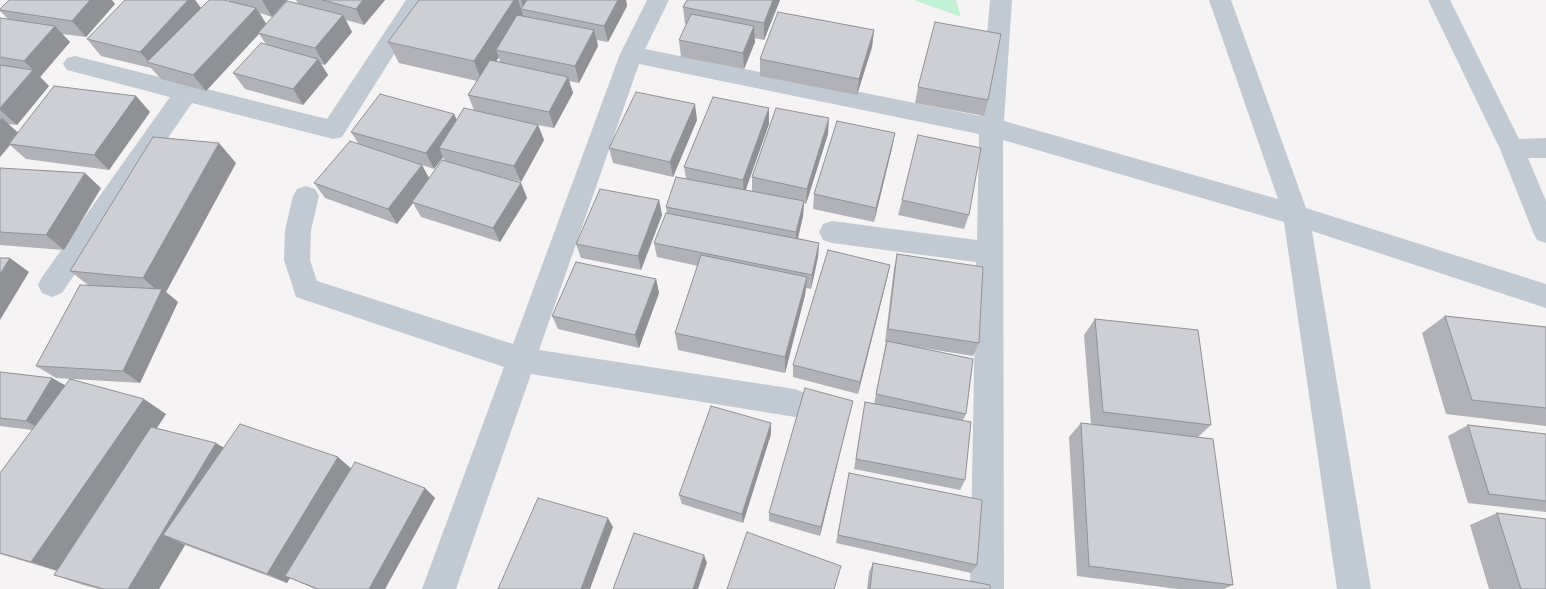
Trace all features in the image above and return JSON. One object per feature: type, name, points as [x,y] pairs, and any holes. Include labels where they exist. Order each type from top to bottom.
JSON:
[{"type":"street","points":[[75,64],[333,130],[417,0]]},
{"type":"street","points":[[439,589],[631,54],[658,0]]},
{"type":"street","points":[[987,589],[991,127],[1001,0]]},
{"type":"street","points":[[1220,0],[1296,215],[1354,589]]},
{"type":"street","points":[[1439,0],[1512,149],[1546,232]]},
{"type":"street","points":[[631,54],[991,127],[1296,215],[1546,296]]},
{"type":"street","points":[[52,285],[186,93]]},
{"type":"street","points":[[1512,149],[1546,148]]},
{"type":"street","points":[[306,196],[298,230],[297,260],[306,289],[521,360],[795,403]]},
{"type":"street","points":[[832,232],[990,253]]},
{"type":"green space","points":[[914,0],[956,0],[961,17]]},
{"type":"building","points":[[9,0],[90,0],[72,21],[0,10]]},
{"type":"building","points":[[125,0],[188,0],[140,52],[87,39]]},
{"type":"building","points":[[209,0],[224,0],[256,8],[193,75],[147,62]]},
{"type":"building","points":[[323,0],[363,0],[356,9]]},
{"type":"building","points":[[419,0],[514,0],[474,61],[388,42]]},
{"type":"building","points":[[527,0],[618,0],[604,26],[521,9]]},
{"type":"building","points":[[687,0],[773,0],[764,23],[683,7]]},
{"type":"building","points":[[287,1],[343,15],[315,48],[258,33]]},
{"type":"building","points":[[778,12],[874,30],[859,79],[760,59]]},
{"type":"building","points":[[691,14],[754,26],[743,53],[679,40]]},
{"type":"building","points":[[517,15],[594,30],[575,66],[496,50]]},
{"type":"building","points":[[0,18],[55,26],[24,61],[0,57]]},
{"type":"building","points":[[935,22],[1001,34],[988,100],[918,87]]},
{"type":"building","points":[[261,43],[318,59],[293,89],[233,73]]},
{"type":"building","points":[[490,60],[568,77],[549,112],[468,95]]},
{"type":"building","points":[[0,65],[33,70],[0,108]]},
{"type":"building","points":[[54,86],[136,96],[94,155],[9,144]]},
{"type":"building","points":[[636,92],[695,104],[670,162],[609,148]]},
{"type":"building","points":[[380,94],[454,114],[426,153],[351,132]]},
{"type":"building","points":[[713,97],[769,108],[743,180],[684,167]]},
{"type":"building","points":[[464,108],[538,125],[514,166],[439,148]]},
{"type":"building","points":[[776,108],[829,118],[807,189],[752,177]]},
{"type":"building","points":[[837,121],[895,133],[876,208],[814,194]]},
{"type":"building","points":[[918,135],[981,148],[969,215],[902,200]]},
{"type":"building","points":[[153,137],[219,143],[143,278],[70,271]]},
{"type":"building","points":[[350,141],[422,165],[388,209],[314,183]]},
{"type":"building","points":[[442,160],[521,183],[493,228],[412,202]]},
{"type":"building","points":[[0,168],[85,173],[46,235],[0,232]]},
{"type":"building","points":[[676,177],[804,201],[796,232],[666,207]]},
{"type":"building","points":[[600,189],[659,200],[638,256],[576,244]]},
{"type":"building","points":[[666,213],[819,243],[812,275],[654,243]]},
{"type":"building","points":[[828,250],[890,265],[860,382],[793,365]]},
{"type":"building","points":[[897,254],[983,267],[979,343],[888,329]]},
{"type":"building","points":[[701,255],[807,277],[785,357],[675,333]]},
{"type":"building","points":[[0,258],[10,258],[0,274]]},
{"type":"building","points":[[576,262],[656,279],[635,335],[552,316]]},
{"type":"building","points":[[80,285],[162,289],[123,371],[36,366]]},
{"type":"building","points":[[1445,316],[1546,327],[1546,408],[1472,400]]},
{"type":"building","points":[[1095,319],[1198,330],[1211,425],[1103,412]]},
{"type":"building","points":[[887,341],[973,359],[966,414],[876,394]]},
{"type":"building","points":[[0,372],[52,378],[26,421],[0,418]]},
{"type":"building","points":[[70,379],[144,399],[31,562],[0,553],[0,473]]},
{"type":"building","points":[[805,388],[853,401],[821,527],[769,513]]},
{"type":"building","points":[[865,402],[971,422],[965,480],[856,459]]},
{"type":"building","points":[[711,406],[771,423],[742,514],[679,495]]},
{"type":"building","points":[[1081,423],[1213,439],[1233,585],[1089,566]]},
{"type":"building","points":[[240,424],[338,457],[267,574],[163,535]]},
{"type":"building","points":[[1468,425],[1546,434],[1546,501],[1489,494]]},
{"type":"building","points":[[151,427],[216,443],[128,589],[104,589],[54,575]]},
{"type":"building","points":[[355,462],[425,488],[369,589],[318,589],[285,576]]},
{"type":"building","points":[[849,473],[982,500],[977,565],[838,535]]},
{"type":"building","points":[[538,498],[608,518],[581,589],[498,589]]},
{"type":"building","points":[[1497,513],[1546,519],[1546,589],[1521,589]]},
{"type":"building","points":[[747,532],[841,566],[834,589],[727,589]]},
{"type":"building","points":[[634,533],[704,555],[693,589],[613,589]]},
{"type":"building","points":[[873,563],[990,585],[990,589],[870,589]]}]
